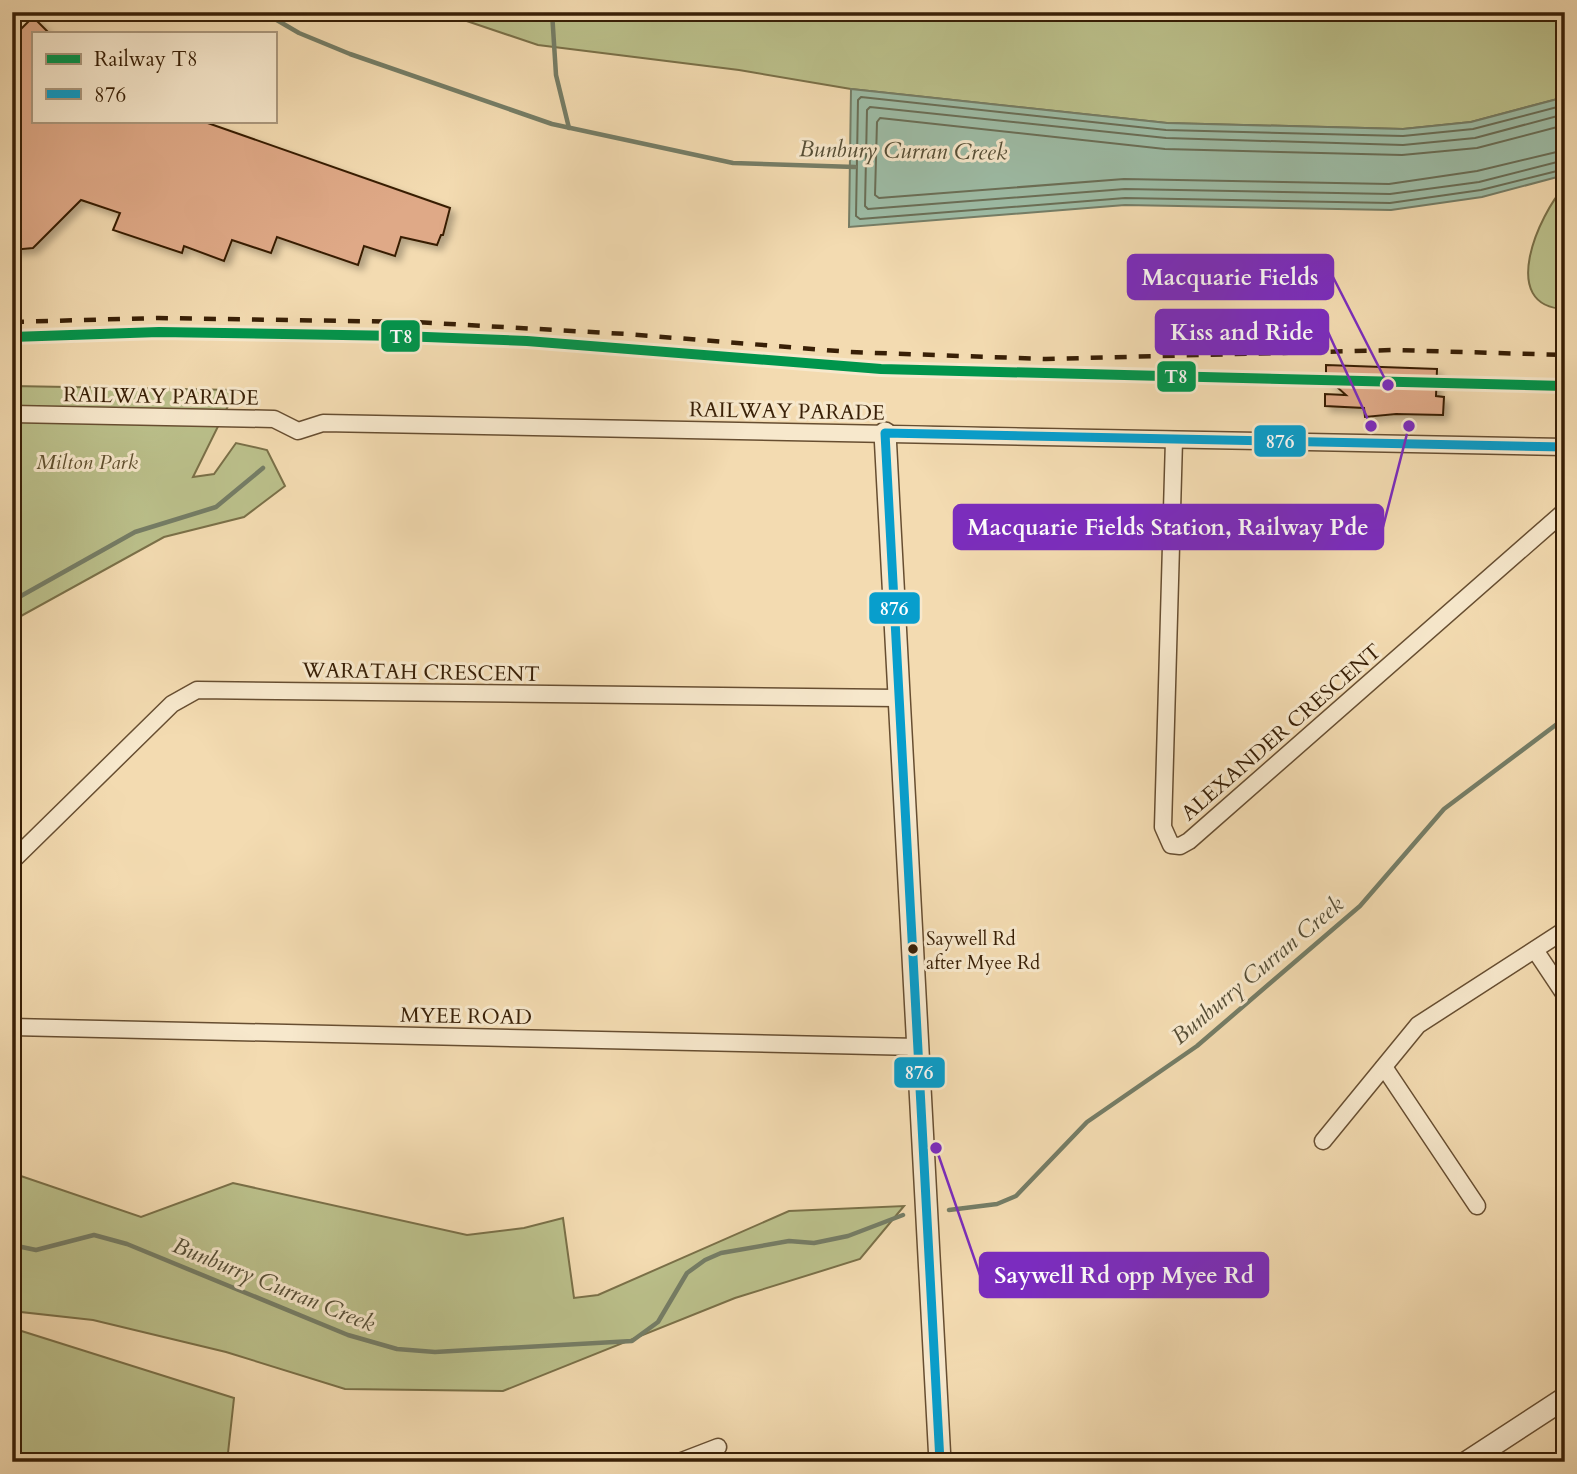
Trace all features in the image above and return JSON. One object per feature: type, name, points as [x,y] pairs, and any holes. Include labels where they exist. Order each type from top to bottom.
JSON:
[{"type":"street","name":"RAILWAY PARADE","points":[[12,414],[274,419],[298,431],[323,423],[1565,447]]},
{"type":"street","points":[[885,433],[897,698],[940,1462]]},
{"type":"street","name":"ALEXANDER CRESCENT","points":[[1174,440],[1163,827],[1171,845],[1180,846],[1189,841],[1565,511]]},
{"type":"street","name":"WARATAH CRESCENT","points":[[12,861],[172,704],[197,690],[897,698]]},
{"type":"street","points":[[1323,1142],[1418,1025],[1565,930]]},
{"type":"street","points":[[1535,950],[1565,995]]},
{"type":"street","name":"MYEE ROAD","points":[[12,1027],[918,1047]]},
{"type":"street","points":[[1384,1068],[1477,1206]]},
{"type":"street","points":[[1467,1462],[1565,1398]]},
{"type":"street","points":[[679,1462],[718,1447]]},
{"type":"green space","points":[[440,12],[1565,12],[1565,97],[1471,122],[1403,129],[1167,123],[851,89],[739,70],[538,45]]},
{"type":"green space","points":[[1565,186],[1565,309],[1544,304],[1533,293],[1528,277],[1530,257],[1544,217]]},
{"type":"green space","name":"Milton Park","points":[[12,386],[236,390],[193,477],[214,474],[236,443],[267,450],[285,486],[244,517],[164,537],[12,621]]},
{"type":"green space","points":[[12,1173],[141,1217],[233,1183],[467,1235],[524,1228],[563,1218],[574,1298],[598,1295],[789,1211],[904,1206],[860,1259],[735,1298],[503,1391],[345,1389],[226,1352],[93,1320],[12,1311]]},
{"type":"green space","points":[[12,1328],[234,1398],[227,1462],[12,1462]]},
{"type":"water","points":[[851,89],[1167,123],[1403,129],[1471,122],[1565,97],[1565,175],[1482,197],[1391,210],[1125,205],[849,227]]},
{"type":"building","points":[[33,17],[48,32],[32,32],[32,122],[205,122],[450,208],[443,235],[437,245],[401,237],[395,256],[364,246],[358,265],[277,237],[271,253],[232,240],[224,261],[184,246],[182,253],[113,230],[120,213],[81,200],[33,248],[12,250],[12,38]]},
{"type":"building","points":[[1326,365],[1437,369],[1436,396],[1444,397],[1443,415],[1396,414],[1365,417],[1364,408],[1325,406],[1325,394],[1346,395],[1326,377]]},
{"type":"waterway","name":"Bunbury Curran Creek","points":[[263,12],[299,33],[350,54],[552,124],[733,163],[855,167]]},
{"type":"waterway","points":[[552,12],[556,75],[569,128]]},
{"type":"waterway","name":"Bunburry Curran Creek","points":[[12,601],[135,532],[216,507],[263,468]]},
{"type":"waterway","name":"Bunburry Curran Creek","points":[[949,1210],[997,1204],[1016,1196],[1087,1122],[1197,1046],[1360,906],[1444,809],[1565,718]]},
{"type":"waterway","name":"Bunburry Curran Creek","points":[[12,1245],[36,1250],[94,1235],[127,1244],[348,1335],[397,1349],[435,1352],[632,1341],[658,1322],[687,1273],[705,1260],[721,1253],[789,1241],[814,1243],[848,1236],[903,1215]]},
{"type":"railway","points":[[12,322],[158,318],[414,322],[626,334],[850,352],[1046,359],[1394,350],[1565,355]]},
{"type":"rail line","name":"T8","points":[[12,337],[159,332],[401,336],[527,341],[881,369],[1565,386]]},
{"type":"transit line","name":"876","points":[[940,1462],[885,433],[1565,447]]},
{"type":"place","name":"Macquarie Fields","points":[[1388,385]]},
{"type":"place","name":"Kiss and Ride","points":[[1371,426]]},
{"type":"place","name":"Macquarie Fields Station, Railway Pde","points":[[1409,426]]},
{"type":"place","name":"Saywell Rd after Myee Rd","points":[[913,949]]},
{"type":"place","name":"Saywell Rd opp Myee Rd","points":[[936,1148]]}]
